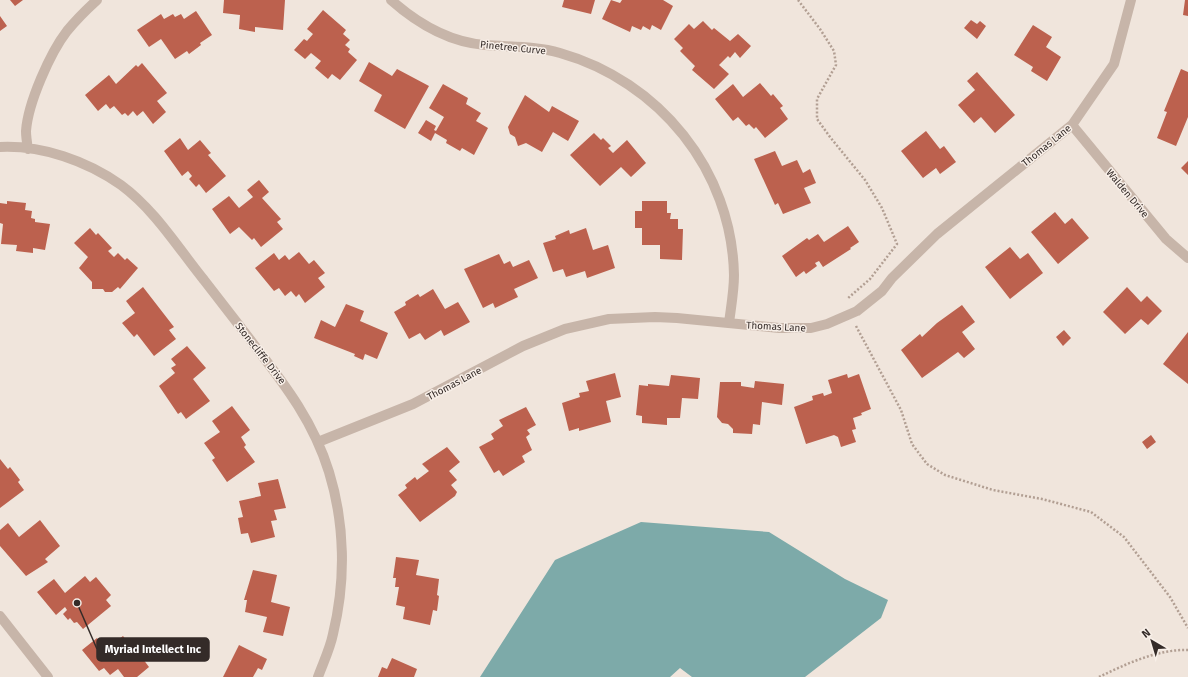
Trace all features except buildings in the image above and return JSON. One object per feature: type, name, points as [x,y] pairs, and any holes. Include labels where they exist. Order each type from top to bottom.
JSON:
[{"type":"street","points":[[28,149],[26,131],[32,102],[40,80],[65,33],[97,0]]},
{"type":"street","name":"Pinetree Curve","points":[[391,0],[418,22],[456,39],[484,45],[523,46],[558,52],[597,66],[632,86],[664,113],[680,130],[704,165],[719,198],[726,222],[734,275],[733,299],[729,323]]},
{"type":"street","name":"Thomas Lane","points":[[318,442],[413,404],[523,346],[565,329],[609,319],[632,318],[677,318],[779,328],[811,328],[827,324],[857,311],[882,292],[892,278],[937,234],[1072,125],[1114,64],[1131,0]]},
{"type":"street","name":"Walden Drive","points":[[1072,125],[1166,239],[1188,258]]},
{"type":"street","name":"Stonecliffe Drive","points":[[0,147],[28,149],[61,155],[93,169],[121,186],[143,205],[163,228],[287,387],[300,407],[318,442],[329,472],[336,501],[342,553],[338,607],[333,636],[318,677]]},
{"type":"street","points":[[0,616],[48,677]]},
{"type":"path","points":[[798,0],[820,29],[834,51],[836,65],[817,99],[817,119],[865,180],[882,208],[897,244],[870,278],[844,302],[849,315],[874,358],[901,410],[912,444],[927,464],[945,475],[993,490],[1042,499],[1091,512],[1124,538],[1170,597],[1188,628]]},
{"type":"path","points":[[1099,677],[1117,668],[1156,654],[1188,650]]},
{"type":"water","points":[[641,522],[769,532],[845,579],[888,600],[881,618],[805,677],[692,677],[680,668],[670,677],[480,677],[555,560]]},
{"type":"place","name":"Myriad Intellect Inc","points":[[77,603]]}]
